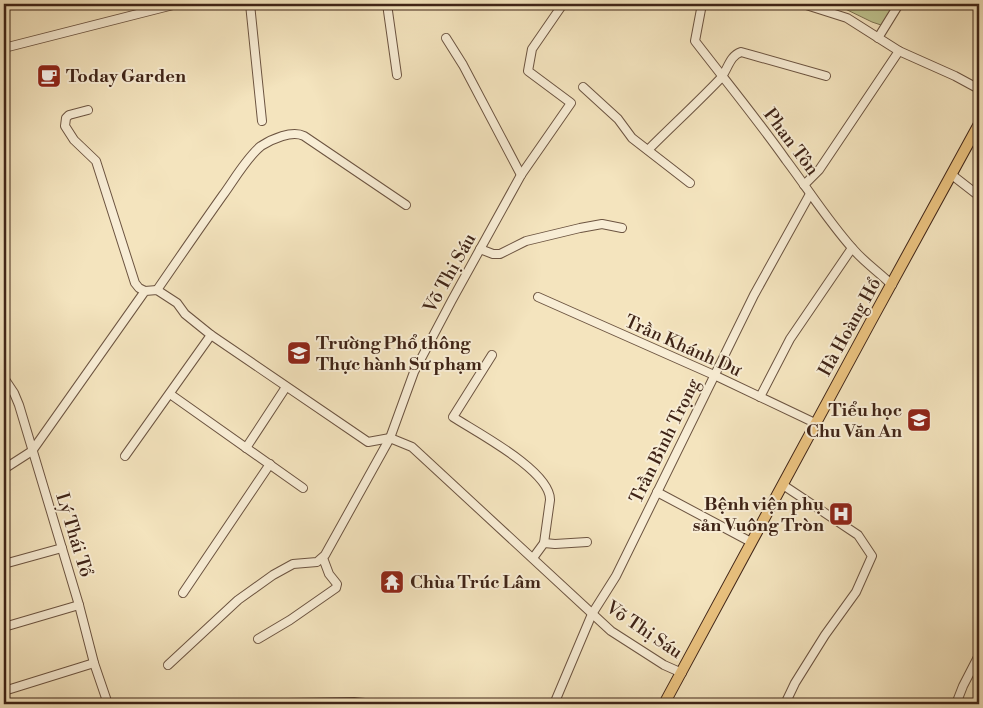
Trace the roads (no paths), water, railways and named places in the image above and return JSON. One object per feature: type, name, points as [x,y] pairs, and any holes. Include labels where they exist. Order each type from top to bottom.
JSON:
[{"type":"main road","name":"Hà Hoàng Hổ","points":[[664,704],[979,124]]},
{"type":"street","points":[[4,48],[177,4]]},
{"type":"street","points":[[250,4],[262,121]]},
{"type":"street","points":[[387,4],[397,75]]},
{"type":"street","name":"Võ Thị Sáu","points":[[563,4],[532,49],[528,71],[571,103],[520,175],[480,249],[414,372],[390,438],[412,447],[611,631],[664,665],[682,673]]},
{"type":"street","name":"Phan Tôn","points":[[702,4],[695,41],[852,248],[868,265],[892,285]]},
{"type":"street","points":[[803,4],[847,18],[899,51],[979,89]]},
{"type":"street","points":[[878,38],[899,4]]},
{"type":"street","points":[[446,38],[463,65],[520,175]]},
{"type":"street","points":[[804,185],[819,170],[899,51]]},
{"type":"street","points":[[648,150],[722,76],[736,54],[741,52],[826,76]]},
{"type":"street","points":[[582,87],[618,119],[632,138],[690,183]]},
{"type":"street","points":[[88,110],[69,115],[66,118],[65,126],[74,140],[96,161],[135,283],[139,288],[146,291],[157,290],[177,303],[185,314],[210,334],[368,442],[390,438]]},
{"type":"street","points":[[157,290],[238,173],[256,151],[265,144],[288,135],[300,134],[304,136],[406,205]]},
{"type":"street","points":[[952,174],[979,196]]},
{"type":"street","name":"Trần Bình Trọng","points":[[554,704],[592,614],[616,576],[754,295],[810,194]]},
{"type":"street","points":[[480,249],[493,254],[500,254],[526,241],[580,228],[602,224],[622,228]]},
{"type":"street","points":[[760,397],[790,339],[852,248]]},
{"type":"street","points":[[4,469],[32,451],[146,291]]},
{"type":"street","name":"Trần Khánh Dư","points":[[538,297],[714,375],[816,423]]},
{"type":"street","points":[[125,456],[210,334]]},
{"type":"street","points":[[492,355],[453,417],[525,464],[547,486],[550,500],[544,543],[533,558]]},
{"type":"street","name":"Lý Thái Tổ","points":[[4,378],[19,405],[80,605],[94,663],[108,704]]},
{"type":"street","points":[[246,448],[286,387]]},
{"type":"street","points":[[170,394],[303,488]]},
{"type":"street","points":[[168,665],[238,600],[273,575],[293,564],[316,562],[322,558],[390,438]]},
{"type":"street","points":[[183,593],[270,464]]},
{"type":"street","points":[[783,485],[858,535],[872,556],[856,592],[795,683],[785,704]]},
{"type":"street","points":[[657,492],[752,542]]},
{"type":"street","points":[[544,543],[587,542]]},
{"type":"street","points":[[4,564],[62,548]]},
{"type":"street","points":[[258,639],[296,616],[336,588],[337,584],[329,574],[322,558]]},
{"type":"street","points":[[4,627],[80,605]]},
{"type":"street","points":[[956,704],[979,655]]},
{"type":"street","points":[[4,691],[94,663]]},
{"type":"street","points":[[228,704],[376,704]]},
{"type":"place","name":"Today Garden","points":[[49,76]]},
{"type":"place","name":"Trường Phổ thông Thực hành Sư phạm","points":[[299,353]]},
{"type":"place","name":"Tiểu học Chu Văn An","points":[[919,420]]},
{"type":"place","name":"Bệnh viện phụ sản Vuông Tròn","points":[[841,514]]},
{"type":"place","name":"Chùa Trúc Lâm","points":[[392,582]]}]
